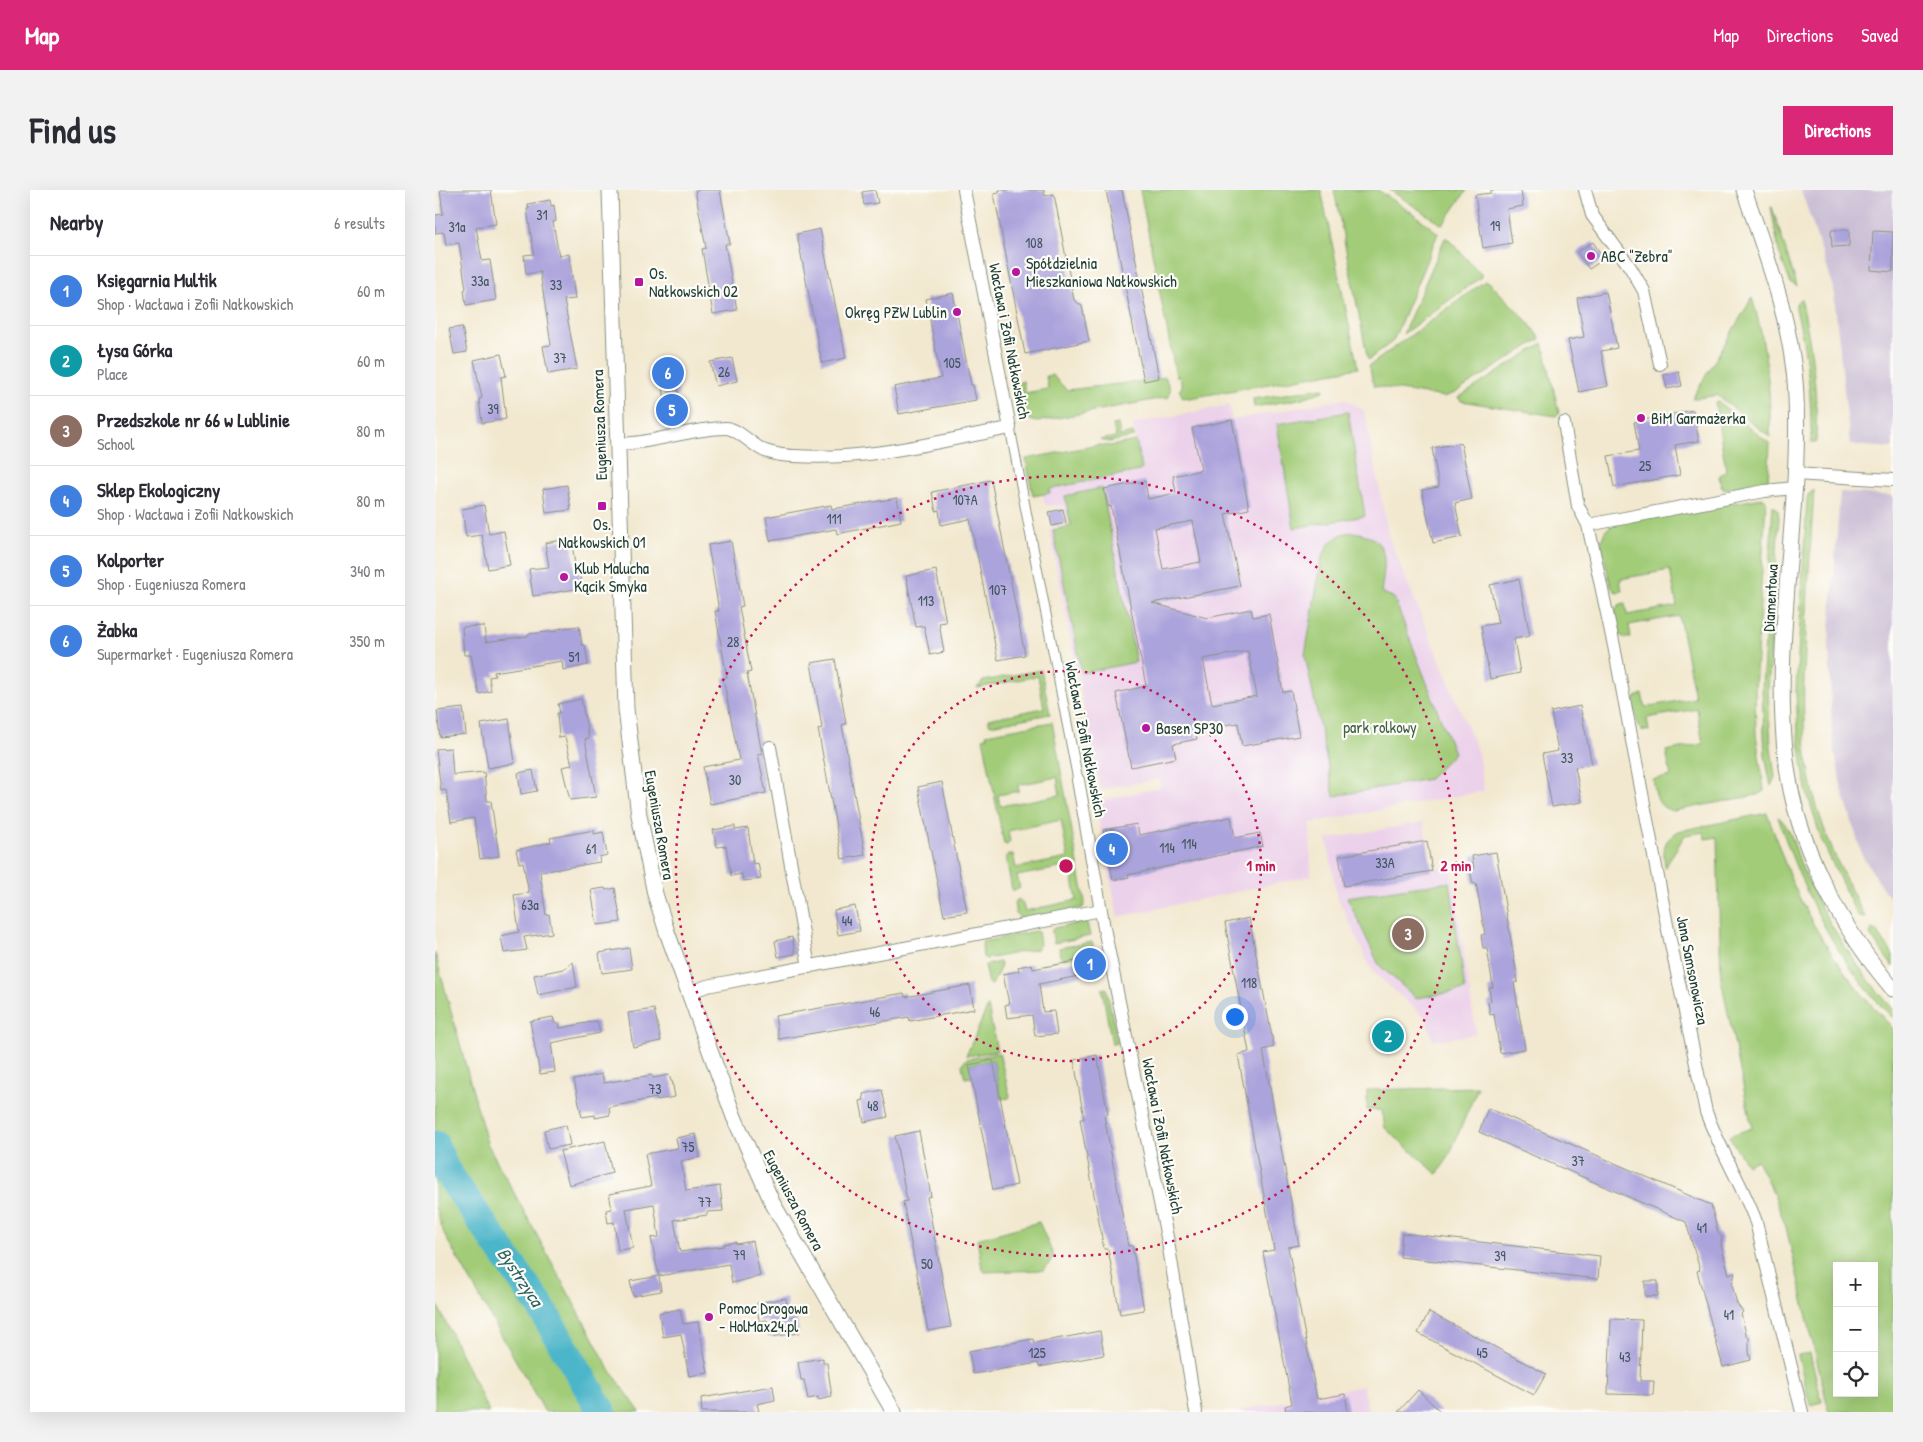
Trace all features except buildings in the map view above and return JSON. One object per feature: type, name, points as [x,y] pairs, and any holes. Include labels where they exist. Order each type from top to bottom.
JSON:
[{"type":"street","name":"Eugeniusza Romera","points":[[610,190],[625,692],[633,776],[655,894],[688,993],[733,1117],[759,1175],[782,1219],[894,1412]]},
{"type":"street","name":"Wacława i Zofii Nałkowskich","points":[[964,190],[1078,780],[1101,910],[1168,1242],[1196,1412]]},
{"type":"street","points":[[1585,190],[1592,215],[1644,291],[1660,364]]},
{"type":"street","name":"Diamentowa","points":[[1744,190],[1776,284],[1787,330],[1796,395],[1794,481],[1783,693],[1784,734],[1789,780],[1808,846],[1820,876],[1853,936],[1893,989]]},
{"type":"street","name":"Jana Samsonowicza","points":[[1564,423],[1578,506],[1588,525],[1706,1112],[1748,1200],[1756,1222],[1802,1412]]},
{"type":"street","points":[[617,444],[637,444],[729,428],[764,451],[795,456],[858,455],[889,453],[1011,428]]},
{"type":"street","points":[[1588,525],[1765,490],[1794,481],[1893,480]]},
{"type":"street","points":[[771,747],[809,967]]},
{"type":"street","points":[[688,993],[707,986],[1101,910]]},
{"type":"shaded area","points":[[1801,190],[1893,190],[1893,448],[1850,445],[1833,285]]},
{"type":"shaded area","points":[[1344,399],[1364,410],[1389,538],[1478,753],[1484,791],[1310,823],[1311,876],[1118,917],[1095,802],[1161,787],[1159,779],[1100,789],[1049,529],[1069,525],[1065,506],[1045,505],[1035,457],[1098,445],[1110,446],[1136,442],[1133,424],[1229,405],[1232,420]]},
{"type":"shaded area","points":[[1840,492],[1893,496],[1893,901],[1883,889],[1862,855],[1841,786],[1832,734],[1829,643]]},
{"type":"shaded area","points":[[1424,822],[1431,869],[1451,866],[1476,1034],[1433,1041],[1426,1018],[1372,971],[1337,896],[1327,839]]},
{"type":"shaded area","points":[[1363,1386],[1368,1412],[1232,1412]]},
{"type":"green space","points":[[1140,190],[1321,190],[1358,368],[1190,398],[1183,397],[1179,390],[1182,388],[1180,377],[1176,376]]},
{"type":"green space","points":[[1334,190],[1378,190],[1438,233],[1393,341],[1368,360]]},
{"type":"green space","points":[[1390,190],[1467,190],[1444,223],[1441,224]]},
{"type":"green space","points":[[1771,207],[1797,286],[1790,282],[1779,252]]},
{"type":"green space","points":[[1445,238],[1481,274],[1481,277],[1403,334]]},
{"type":"green space","points":[[1485,281],[1489,282],[1528,322],[1540,339],[1455,393],[1444,397],[1374,386],[1369,366]]},
{"type":"green space","points":[[1752,298],[1761,332],[1767,367],[1770,437],[1717,395],[1692,399]]},
{"type":"green space","points":[[1801,298],[1813,370],[1816,406],[1816,443],[1811,443],[1808,375],[1796,309],[1796,303]]},
{"type":"green space","points":[[1543,343],[1559,413],[1556,416],[1461,401],[1458,398]]},
{"type":"green space","points":[[1052,375],[1067,390],[1165,377],[1170,389],[1169,397],[1036,422],[1025,418],[1018,383],[1023,381],[1025,393],[1048,389],[1046,376]]},
{"type":"green space","points":[[1323,388],[1324,391],[1299,399],[1254,407],[1253,399]]},
{"type":"green space","points":[[1717,401],[1770,444],[1768,482],[1723,489],[1721,486],[1719,476],[1726,470],[1715,403]]},
{"type":"green space","points":[[1348,412],[1365,516],[1294,528],[1277,424]]},
{"type":"green space","points":[[1118,424],[1120,436],[1133,433],[1134,437],[1109,442],[1100,440],[1116,437],[1113,425]]},
{"type":"green space","points":[[603,432],[608,432],[604,465],[601,463],[600,447]]},
{"type":"green space","points":[[1136,441],[1142,469],[1139,471],[1049,489],[1050,493],[1033,496],[1026,459],[1098,445],[1110,446]]},
{"type":"green space","points":[[1102,488],[1136,662],[1082,673],[1053,530],[1071,526],[1065,496]]},
{"type":"green space","points":[[1814,490],[1804,674],[1807,759],[1816,803],[1831,847],[1865,917],[1858,916],[1855,911],[1821,839],[1806,789],[1798,732],[1796,691],[1807,500],[1808,495]]},
{"type":"green space","points":[[1763,498],[1766,500],[1755,690],[1756,734],[1764,791],[1757,795],[1673,811],[1663,807],[1658,800],[1653,780],[1671,776],[1666,751],[1703,744],[1697,709],[1647,718],[1649,731],[1641,730],[1638,726],[1633,704],[1636,697],[1642,694],[1645,707],[1695,698],[1679,616],[1629,625],[1631,638],[1625,638],[1620,635],[1615,613],[1616,608],[1625,603],[1627,615],[1677,606],[1670,570],[1620,579],[1622,591],[1616,592],[1611,587],[1601,542],[1605,531],[1613,524]]},
{"type":"green space","points":[[1773,505],[1778,511],[1779,518],[1768,692],[1771,748],[1775,777],[1771,786],[1765,755],[1762,691]]},
{"type":"green space","name":"park rolkowy","points":[[1352,532],[1364,534],[1373,539],[1383,552],[1384,570],[1381,592],[1394,598],[1454,753],[1429,779],[1334,796],[1305,655],[1322,557],[1330,542],[1342,534]]},
{"type":"green space","points":[[1041,670],[1050,714],[990,725],[988,719],[1044,708],[1038,676],[977,688],[983,681]]},
{"type":"green space","points":[[1052,722],[1085,902],[1083,908],[1022,919],[1016,914],[1014,903],[1018,899],[1022,902],[1025,911],[1077,900],[1070,866],[1017,876],[1020,888],[1012,890],[1007,855],[1013,855],[1016,868],[1068,858],[1061,820],[1008,831],[1010,842],[1007,845],[1004,844],[983,738],[987,737],[986,734]],"holes":[[[1057,777],[1060,795],[1000,806],[998,795],[1019,791],[1018,785]]]},
{"type":"green space","points":[[1767,813],[1789,874],[1809,916],[1847,975],[1893,1028],[1893,1412],[1829,1412],[1786,1227],[1775,1197],[1757,1160],[1747,1165],[1729,1136],[1752,1128],[1721,979],[1717,837],[1705,839],[1704,832],[1685,835],[1665,867],[1665,846],[1673,835],[1679,831]]},
{"type":"green space","points":[[1778,817],[1787,827],[1801,866],[1832,927],[1854,961],[1893,1009],[1893,1018],[1855,974],[1823,925],[1798,872]]},
{"type":"green space","points":[[1450,882],[1465,990],[1416,998],[1379,965],[1347,897]]},
{"type":"green space","points":[[1087,922],[1090,936],[1054,943],[1053,928]]},
{"type":"green space","points":[[1872,929],[1877,931],[1893,955],[1893,967],[1870,935]]},
{"type":"green space","points":[[1034,931],[1038,932],[1040,944],[1037,949],[986,959],[983,957],[982,942]]},
{"type":"green space","points":[[1092,942],[1093,946],[1090,954],[1063,959],[1060,956],[1059,948]]},
{"type":"green space","points":[[435,953],[487,1143],[609,1368],[640,1412],[545,1412],[445,1236],[435,1207]]},
{"type":"green space","points":[[1000,962],[1001,966],[992,985],[989,984],[985,965]]},
{"type":"green space","points":[[1106,988],[1118,1043],[1112,1044],[1102,989]]},
{"type":"green space","points":[[988,1006],[997,1051],[966,1056]]},
{"type":"green space","points":[[999,1053],[1009,1098],[1001,1099],[993,1060],[970,1065],[972,1077],[965,1078],[962,1066],[964,1061],[968,1059]]},
{"type":"green space","points":[[1478,1087],[1448,1158],[1437,1174],[1385,1128],[1382,1110],[1367,1110],[1367,1090]]},
{"type":"green space","points":[[1039,1222],[1054,1257],[1044,1270],[985,1272],[982,1269],[977,1239]]},
{"type":"green space","points":[[435,1300],[489,1412],[435,1412]]},
{"type":"green space","points":[[1810,1353],[1822,1402],[1810,1405],[1798,1355]]},
{"type":"waterway","name":"Bystrzyca","points":[[435,1145],[445,1169],[540,1306],[602,1412]]},
{"type":"place","name":"ABC \"Zebra\"","points":[[1591,256]]},
{"type":"place","name":"Spółdzielnia Mieszkaniowa Nałkowskich","points":[[1016,272]]},
{"type":"place","name":"Os. Nałkowskich 02","points":[[639,282]]},
{"type":"place","name":"Okręg PZW Lublin","points":[[957,312]]},
{"type":"place","name":"Żabka","points":[[668,373]]},
{"type":"place","name":"Kolporter","points":[[672,410]]},
{"type":"place","name":"BiM Garmażerka","points":[[1641,418]]},
{"type":"place","name":"Os. Nałkowskich 01","points":[[602,506]]},
{"type":"place","name":"Klub Malucha Kącik Smyka","points":[[564,577]]},
{"type":"place","name":"Basen SP30","points":[[1146,728]]},
{"type":"place","name":"Sklep Ekologiczny","points":[[1112,849]]},
{"type":"place","name":"Przedszkole nr 66 w Lublinie","points":[[1408,934]]},
{"type":"place","name":"Księgarnia Multik","points":[[1090,964]]},
{"type":"place","name":"Łysa Górka","points":[[1388,1036]]},
{"type":"place","name":"Pomoc Drogowa - HolMax24.pl","points":[[709,1317]]}]
